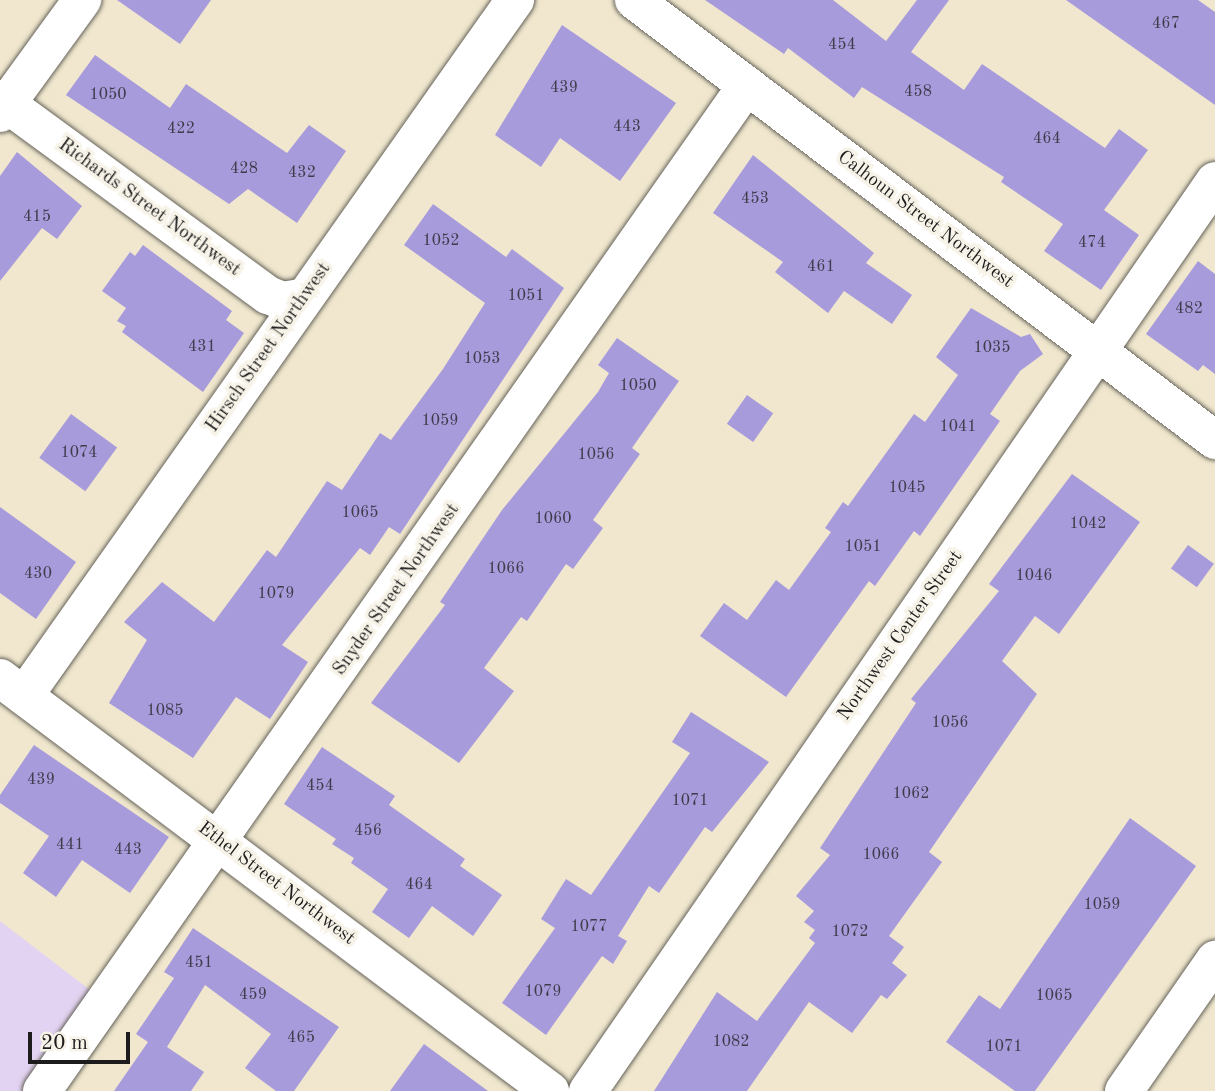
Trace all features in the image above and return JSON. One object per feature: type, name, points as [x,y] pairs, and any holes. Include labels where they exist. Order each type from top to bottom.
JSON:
[{"type":"street","points":[[2,105],[82,0]]},
{"type":"street","name":"Hirsch Street Northwest","points":[[12,687],[305,297],[515,0]]},
{"type":"street","name":"Calhoun Street Northwest","points":[[634,0],[1215,440]]},
{"type":"street","name":"Snyder Street Northwest","points":[[42,1091],[221,843],[747,85]]},
{"type":"street","name":"Richards Street Northwest","points":[[2,105],[268,295],[283,301],[305,297]]},
{"type":"street","name":"Northwest Center Street","points":[[588,1091],[1215,181]]},
{"type":"street","name":"Ethel Street Northwest","points":[[12,687],[551,1091]]},
{"type":"street","points":[[1124,1091],[1215,960]]},
{"type":"shaded area","points":[[0,921],[116,1010],[58,1091],[0,1091]]},
{"type":"building","points":[[117,0],[211,0],[180,44]]},
{"type":"building","points":[[705,0],[833,0],[886,41],[917,0],[949,0],[911,52],[964,90],[982,64],[1105,148],[1119,129],[1148,150],[1104,210],[1139,235],[1101,290],[1044,251],[1063,224],[1001,182],[1004,177],[862,87],[854,98],[788,48],[784,54]]},
{"type":"building","points":[[1066,0],[1198,0],[1215,12],[1215,105]]},
{"type":"building","points":[[562,25],[676,103],[620,181],[560,138],[541,167],[495,135]]},
{"type":"building","points":[[95,55],[170,108],[186,84],[287,153],[309,125],[346,151],[297,223],[248,189],[229,204],[66,95]]},
{"type":"building","points":[[17,152],[82,206],[57,239],[42,228],[0,281],[0,176]]},
{"type":"building","points":[[753,155],[874,253],[866,263],[912,295],[892,324],[844,291],[828,313],[775,272],[783,262],[713,213]]},
{"type":"building","points":[[433,204],[506,257],[512,249],[564,288],[400,534],[389,527],[370,555],[360,548],[282,645],[308,662],[270,719],[236,697],[193,758],[109,703],[147,640],[124,622],[162,582],[214,622],[267,550],[276,557],[327,481],[342,490],[380,433],[391,440],[443,369],[485,303],[404,245]]},
{"type":"building","points":[[143,245],[232,311],[226,320],[244,333],[203,392],[122,332],[126,326],[117,321],[126,308],[102,291],[130,252],[135,256]]},
{"type":"building","points":[[1198,261],[1215,274],[1215,374],[1203,365],[1198,371],[1146,334]]},
{"type":"building","points":[[971,308],[1021,337],[1030,334],[1043,354],[1020,371],[990,414],[1000,421],[920,536],[914,531],[875,586],[869,581],[786,697],[700,636],[724,603],[747,620],[776,580],[789,590],[831,532],[825,528],[843,502],[848,506],[914,414],[925,422],[958,375],[936,357]]},
{"type":"building","points":[[617,338],[679,381],[632,448],[640,454],[593,520],[603,528],[573,569],[566,564],[527,621],[521,617],[484,668],[514,691],[459,763],[371,703],[445,605],[440,602],[502,510],[598,392],[609,373],[598,365]]},
{"type":"building","points":[[747,395],[773,413],[753,442],[727,424]]},
{"type":"building","points":[[71,414],[117,448],[85,491],[39,458]]},
{"type":"building","points":[[1072,474],[1140,522],[1059,634],[1035,616],[1002,661],[1037,694],[929,852],[942,862],[889,936],[904,947],[892,963],[907,975],[887,999],[881,995],[852,1033],[809,1002],[747,1091],[654,1091],[717,992],[757,1021],[815,943],[809,938],[815,930],[804,922],[814,911],[796,896],[830,855],[820,848],[916,703],[911,699],[999,591],[989,584]]},
{"type":"building","points":[[0,507],[76,562],[36,619],[0,593]]},
{"type":"building","points":[[1188,545],[1214,564],[1197,587],[1171,568]]},
{"type":"building","points":[[691,712],[769,762],[712,832],[705,827],[659,893],[649,886],[618,936],[627,941],[613,964],[602,956],[546,1035],[502,1003],[555,928],[541,919],[566,879],[591,895],[690,753],[672,742]]},
{"type":"building","points":[[34,745],[169,837],[130,893],[82,860],[56,897],[23,873],[49,836],[0,803],[0,795]]},
{"type":"building","points":[[322,747],[395,796],[389,805],[465,859],[460,866],[502,895],[473,936],[432,906],[409,938],[372,912],[388,889],[351,863],[354,858],[332,844],[336,839],[284,804]]},
{"type":"building","points":[[1130,818],[1196,866],[1035,1091],[1015,1091],[946,1042],[979,995],[1000,1009]]},
{"type":"building","points":[[193,928],[339,1027],[294,1091],[276,1091],[245,1068],[271,1034],[205,985],[167,1047],[204,1072],[191,1091],[114,1091],[148,1042],[136,1034],[174,978],[164,972]]},
{"type":"building","points":[[424,1044],[488,1091],[390,1091]]}]
